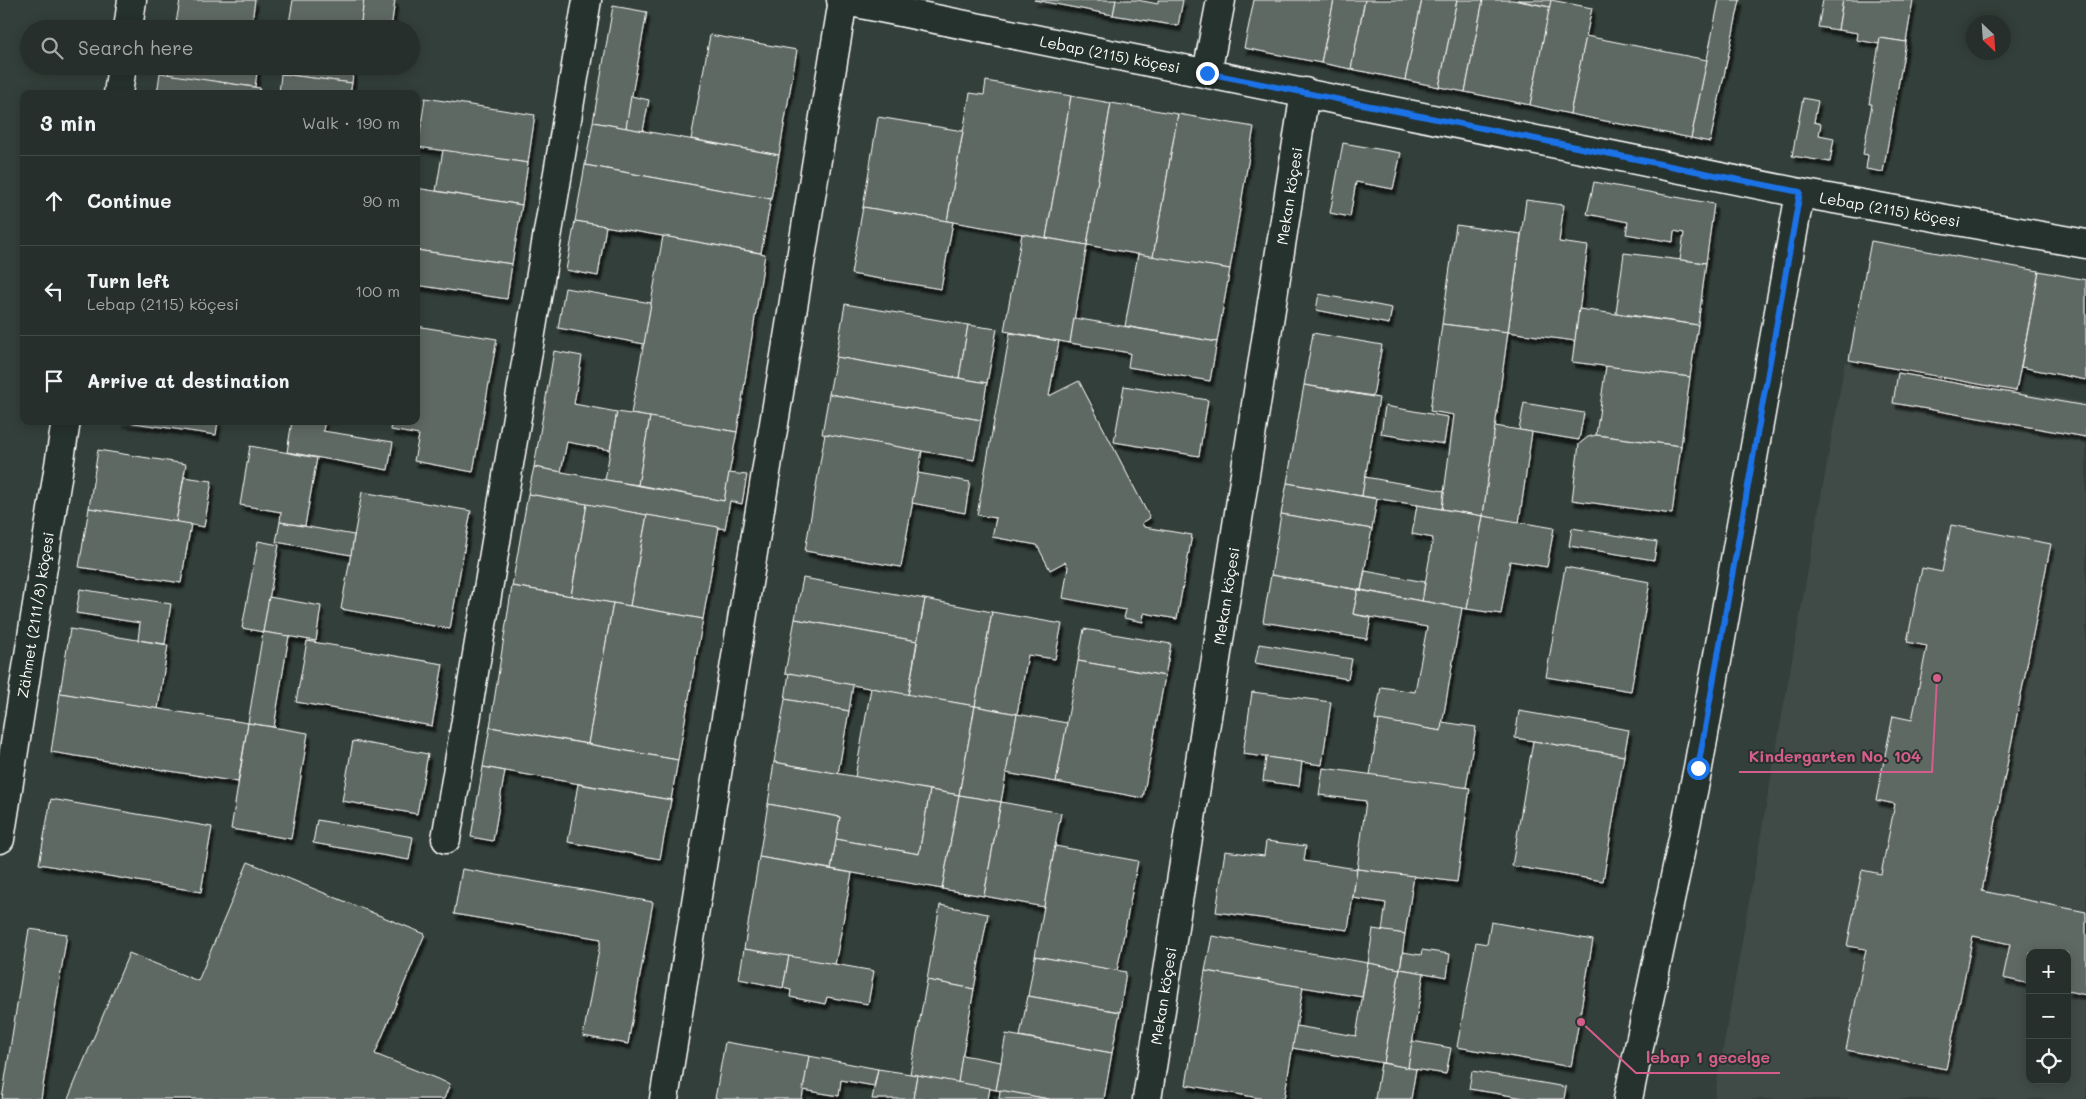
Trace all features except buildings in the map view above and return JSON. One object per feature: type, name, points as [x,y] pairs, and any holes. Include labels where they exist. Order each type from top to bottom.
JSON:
[{"type":"street","points":[[129,20],[132,0]]},
{"type":"street","points":[[446,839],[587,0]]},
{"type":"street","points":[[664,1099],[842,0]]},
{"type":"street","name":"Lebap (2115) köçesi","points":[[842,0],[1800,192],[2086,244]]},
{"type":"street","points":[[1207,73],[1221,0]]},
{"type":"street","points":[[119,90],[121,75]]},
{"type":"street","name":"Mekan köçesi","points":[[1147,1099],[1305,92]]},
{"type":"street","points":[[1628,1099],[1698,768],[1800,192]]},
{"type":"street","name":"Zähmet (2111/8) köçesi","points":[[0,839],[65,425]]},
{"type":"shaded area","points":[[1845,362],[2086,403],[2086,1099],[1714,1099]]},
{"type":"place","name":"Kindergarten No. 104","points":[[1937,678]]},
{"type":"place","name":"lebap 1 gecelge","points":[[1581,1022]]},
{"type":"route","points":[[1207,73],[1800,192],[1698,768]]}]
